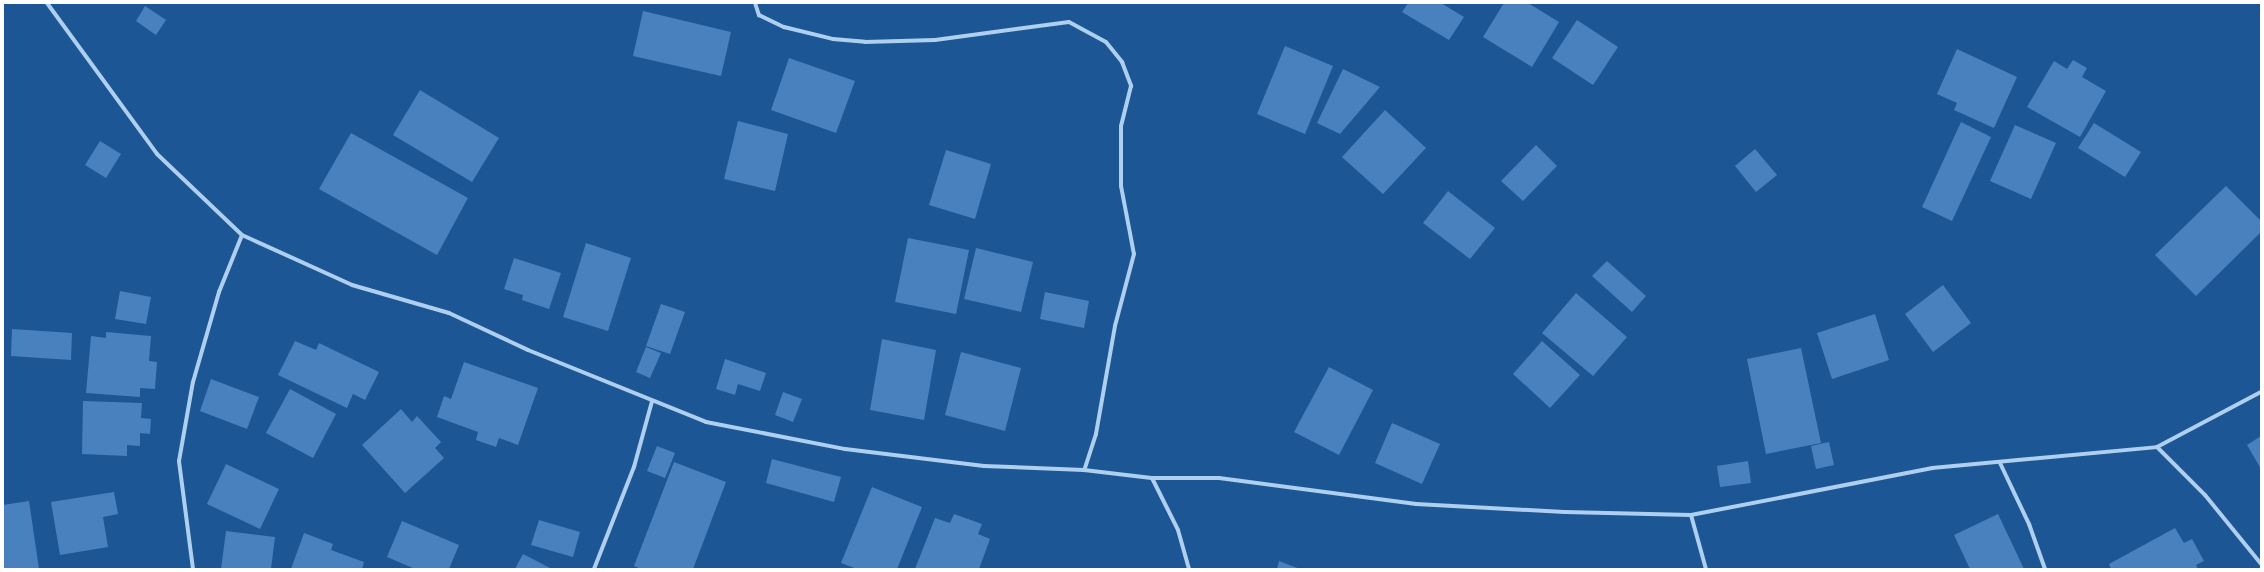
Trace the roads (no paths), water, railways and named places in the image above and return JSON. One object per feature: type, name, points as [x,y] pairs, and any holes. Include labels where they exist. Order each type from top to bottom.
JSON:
[{"type":"street","points":[[47,3],[157,154],[242,235],[352,285],[449,312],[528,350],[706,422],[846,449],[984,466],[1084,470],[1152,478],[1219,478],[1416,504],[1565,512],[1691,515],[1932,468],[2000,463],[2157,447],[2261,392]]},
{"type":"street","points":[[755,3],[760,15],[784,27],[833,39],[865,42],[935,40],[1069,22],[1106,42],[1122,62],[1131,86],[1122,126],[1121,186],[1134,254],[1115,326],[1096,434],[1084,470]]},
{"type":"street","points":[[193,569],[179,461],[193,382],[219,292],[242,235]]},
{"type":"street","points":[[594,569],[634,467],[652,401]]},
{"type":"street","points":[[2157,447],[2205,495],[2261,564]]},
{"type":"street","points":[[2000,463],[2029,524],[2045,569]]},
{"type":"street","points":[[1152,478],[1178,530],[1189,569]]},
{"type":"street","points":[[1691,515],[1706,569]]}]
